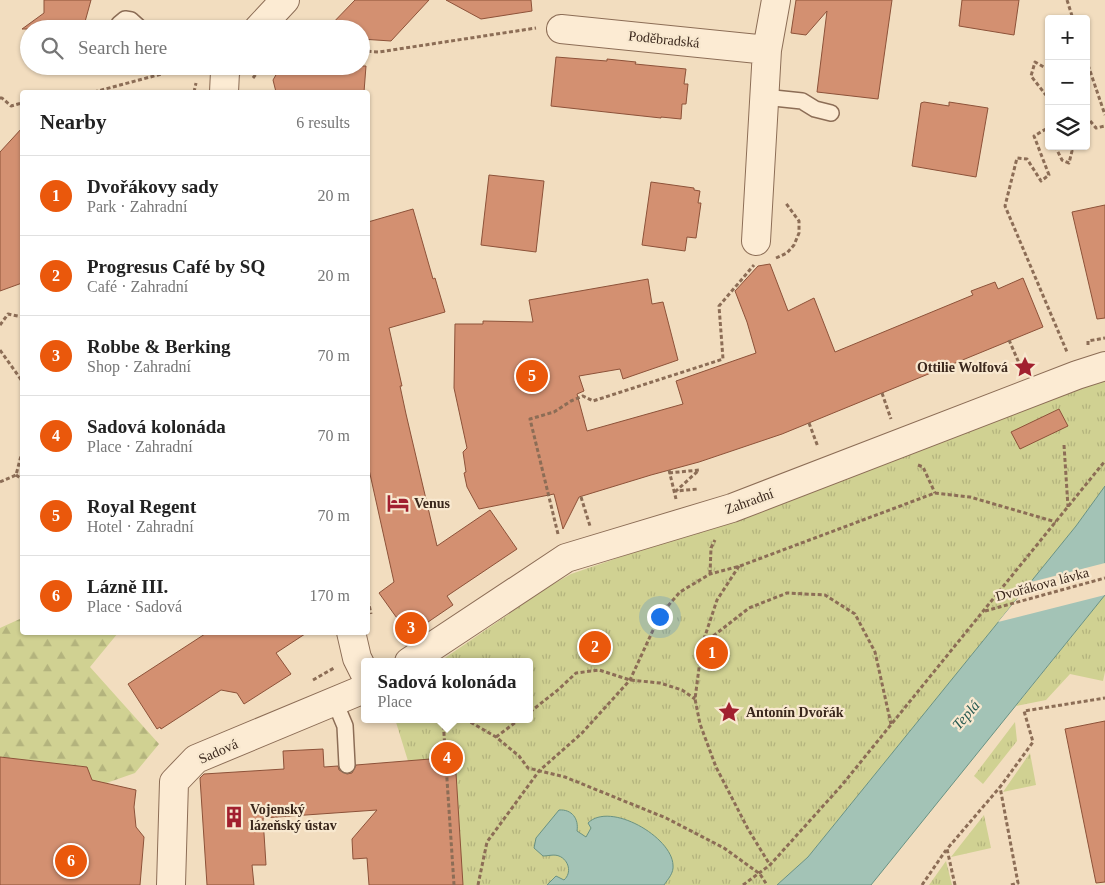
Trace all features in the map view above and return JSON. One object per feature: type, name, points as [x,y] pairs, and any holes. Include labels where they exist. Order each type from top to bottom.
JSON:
[{"type":"street","points":[[266,20],[285,0]]},
{"type":"street","points":[[756,253],[767,50],[776,0]]},
{"type":"street","name":"Poděbradská","points":[[561,29],[767,50]]},
{"type":"street","name":"Zahradní","points":[[415,658],[566,558],[732,508],[1077,375],[1105,366]]},
{"type":"street","points":[[352,635],[357,658],[361,666]]},
{"type":"street","name":"Sadová","points":[[171,885],[174,782],[196,759],[361,691]]},
{"type":"lane","points":[[764,97],[802,101],[815,109],[831,113]]},
{"type":"lane","points":[[335,702],[345,726],[347,765]]},
{"type":"path","points":[[1066,0],[1072,15]]},
{"type":"path","points":[[370,52],[379,52],[534,27],[561,29]]},
{"type":"path","points":[[1086,60],[1105,115]]},
{"type":"path","points":[[1045,68],[1035,62],[1031,76],[1045,94]]},
{"type":"path","points":[[102,90],[158,75]]},
{"type":"path","points":[[251,80],[255,75]]},
{"type":"path","points":[[0,98],[11,106],[20,104]]},
{"type":"path","points":[[1090,121],[1096,128],[1105,126]]},
{"type":"path","points":[[1045,130],[1034,136],[1049,175],[1041,180],[1027,159],[1017,158],[1005,206],[1077,375]]},
{"type":"path","points":[[1056,150],[1062,160],[1070,163],[1072,150]]},
{"type":"path","points":[[558,535],[530,420],[554,412],[583,396],[593,401],[723,359],[719,306],[756,253]]},
{"type":"path","points":[[0,325],[8,314],[20,317]]},
{"type":"path","points":[[1009,340],[1024,375]]},
{"type":"path","points":[[0,350],[20,378]]},
{"type":"path","points":[[882,393],[892,422]]},
{"type":"path","points":[[809,423],[819,450]]},
{"type":"path","points":[[1064,445],[1068,508]]},
{"type":"path","points":[[16,475],[20,460]]},
{"type":"path","points":[[743,885],[770,865],[842,785],[1105,461]]},
{"type":"path","points":[[677,505],[669,471],[699,470],[676,491],[701,489]]},
{"type":"path","points":[[16,475],[20,478]]},
{"type":"path","points":[[0,482],[16,475]]},
{"type":"path","points":[[478,885],[487,842],[539,771],[582,733],[630,680],[660,615],[680,592],[710,574],[740,566],[935,493],[970,497],[1056,522]]},
{"type":"path","points":[[581,496],[592,533]]},
{"type":"path","points":[[740,566],[717,600],[702,645],[695,699],[700,724],[716,767],[748,829],[770,865]]},
{"type":"path","name":"Dvořákova lávka","points":[[984,612],[1105,578]]},
{"type":"path","points":[[702,645],[749,608],[787,593],[825,595],[855,614],[875,652],[892,724]]},
{"type":"path","points":[[533,710],[559,689],[576,672],[599,670],[630,680],[660,683],[682,690],[695,699]]},
{"type":"path","points":[[922,885],[947,849],[1000,787],[1032,742],[1024,711],[1105,698]]},
{"type":"path","points":[[443,723],[454,885]]},
{"type":"path","points":[[473,723],[496,737],[519,756],[528,768],[564,777],[666,818],[724,848],[760,874],[767,885]]},
{"type":"path","points":[[496,737],[515,723]]},
{"type":"path","points":[[1000,787],[1018,883],[1011,885]]},
{"type":"path","points":[[947,849],[954,885]]},
{"type":"green space","points":[[1105,378],[1105,486],[1076,526],[808,857],[777,885],[416,885],[408,761],[396,723],[533,723],[533,658],[445,658],[548,587],[571,574],[719,523]]},
{"type":"green space","points":[[1105,595],[1105,672],[1103,681],[1070,674],[1046,700],[1016,706]]},
{"type":"green space","points":[[20,619],[20,635],[116,635],[90,667],[159,744],[135,773],[95,787],[86,767],[0,757],[0,628]]},
{"type":"green space","points":[[1015,722],[1017,741],[983,784],[974,776]]},
{"type":"green space","points":[[1030,753],[1036,785],[1003,792]]},
{"type":"green space","points":[[984,815],[991,848],[951,857]]},
{"type":"green space","points":[[946,861],[952,885],[929,885]]},
{"type":"water","name":"Teplá","points":[[1105,486],[1105,595],[871,885],[777,885],[808,857],[1076,526]]},
{"type":"water","points":[[559,810],[568,811],[574,816],[577,823],[577,831],[586,837],[591,828],[588,823],[598,817],[610,816],[638,825],[651,834],[670,854],[673,871],[664,885],[547,885],[556,876],[564,880],[569,870],[565,860],[559,856],[543,856],[534,848],[536,838]]},
{"type":"pier","points":[[1105,563],[1105,595],[998,622],[1031,582]]},
{"type":"building","points":[[44,0],[91,0],[85,20],[34,20],[44,13]]},
{"type":"building","points":[[355,0],[429,0],[391,41],[370,40],[370,20],[336,20]]},
{"type":"building","points":[[446,0],[531,0],[532,11],[481,19]]},
{"type":"building","points":[[796,0],[892,0],[878,99],[817,92],[827,11],[806,35],[791,33]]},
{"type":"building","points":[[962,0],[1019,0],[1014,35],[959,26]]},
{"type":"building","points":[[556,57],[607,61],[607,59],[686,69],[684,84],[688,84],[686,104],[682,104],[681,119],[551,106]]},
{"type":"building","points":[[276,75],[365,75],[364,90],[276,90],[273,80]]},
{"type":"building","points":[[949,102],[988,108],[976,177],[912,166],[921,103],[949,106]]},
{"type":"building","points":[[20,130],[20,284],[0,291],[0,152]]},
{"type":"building","points":[[489,175],[544,181],[536,252],[481,245]]},
{"type":"building","points":[[651,182],[694,188],[694,190],[700,191],[698,203],[701,203],[696,238],[687,237],[685,251],[642,245]]},
{"type":"building","points":[[1105,205],[1105,318],[1097,319],[1072,212]]},
{"type":"building","points":[[413,209],[433,279],[435,278],[445,312],[389,328],[402,386],[400,386],[406,414],[437,546],[490,510],[517,549],[447,596],[453,605],[409,635],[379,593],[394,582],[370,474],[370,221]]},
{"type":"building","points":[[770,264],[788,311],[814,298],[835,352],[973,295],[971,291],[995,282],[998,289],[1023,278],[1043,327],[782,434],[699,462],[579,497],[563,529],[554,494],[479,509],[467,487],[464,473],[466,472],[463,452],[467,448],[454,388],[455,324],[483,324],[483,321],[533,322],[529,300],[648,279],[652,304],[663,302],[678,360],[623,379],[620,369],[579,376],[584,391],[577,394],[587,431],[683,404],[676,381],[756,353],[735,291],[758,266]]},
{"type":"building","points":[[1059,409],[1068,426],[1020,449],[1011,432]]},
{"type":"building","points":[[203,635],[303,635],[276,653],[291,674],[244,704],[237,693],[221,690],[161,729],[160,727],[157,729],[128,684]]},
{"type":"building","points":[[1105,721],[1105,882],[1096,883],[1065,729]]},
{"type":"building","name":"Vojenský lázeňský ústav","points":[[323,749],[324,767],[338,766],[339,770],[347,774],[352,773],[356,765],[455,757],[463,885],[369,885],[367,858],[353,859],[352,839],[377,810],[263,818],[266,865],[252,865],[254,885],[207,885],[200,778],[204,774],[284,769],[283,751]]},
{"type":"building","points":[[0,757],[87,767],[92,780],[136,790],[134,807],[136,827],[144,837],[140,885],[0,885]]},
{"type":"place","name":"Ottilie Wolfová","points":[[1025,367]]},
{"type":"place","name":"Royal Regent","points":[[532,376]]},
{"type":"place","name":"Venus","points":[[398,503]]},
{"type":"place","name":"Robbe & Berking","points":[[411,628]]},
{"type":"place","name":"Progresus Café by SQ","points":[[595,647]]},
{"type":"place","name":"Dvořákovy sady","points":[[712,653]]},
{"type":"place","name":"Antonín Dvořák","points":[[729,712]]},
{"type":"place","name":"Sadová kolonáda","points":[[447,758]]},
{"type":"place","name":"Vojenský lázeňský ústav","points":[[234,817]]},
{"type":"place","name":"Lázně III.","points":[[71,861]]}]
